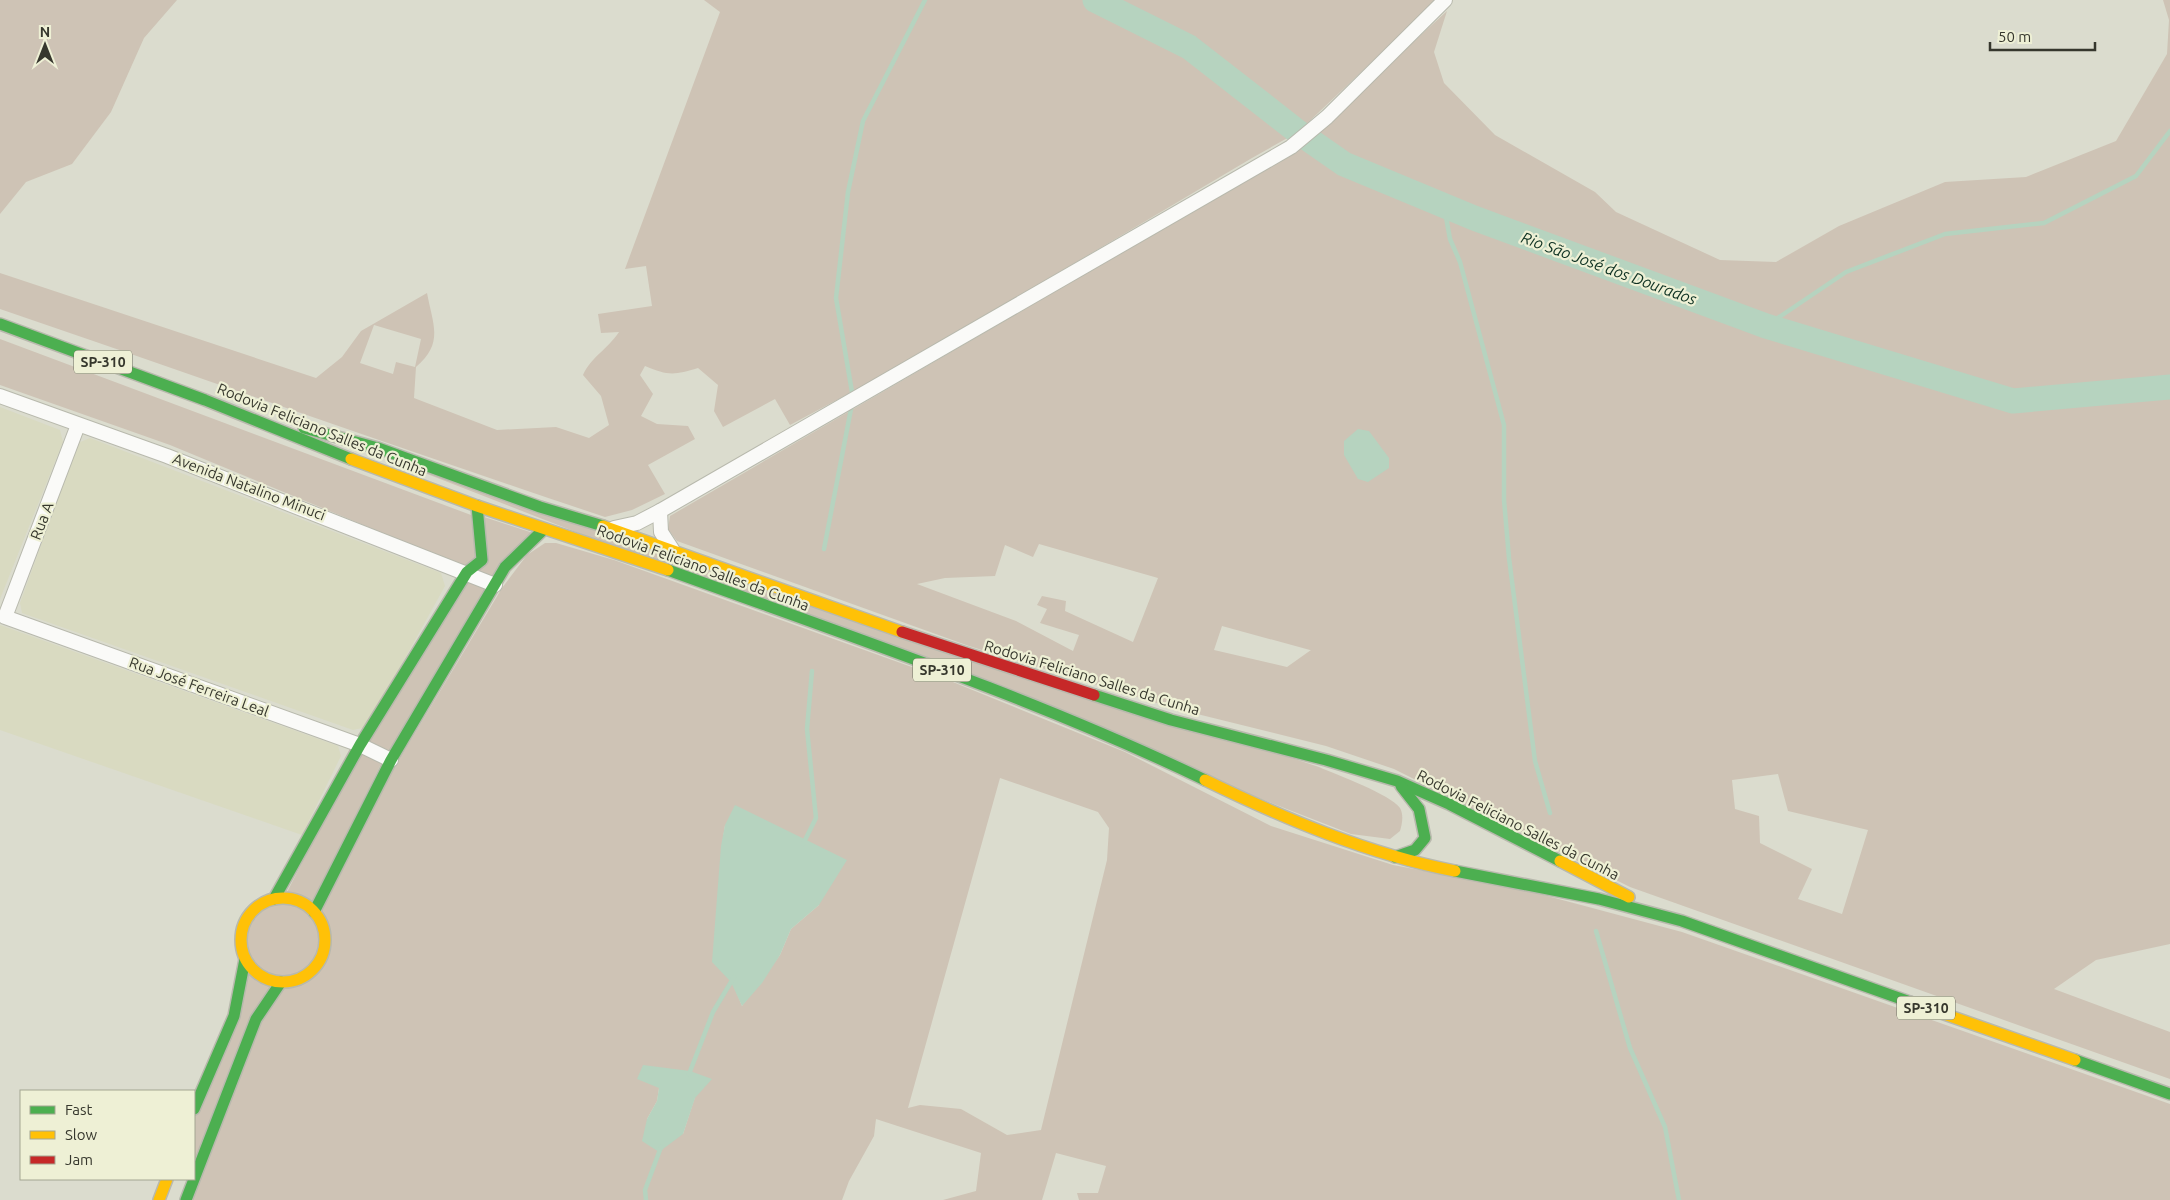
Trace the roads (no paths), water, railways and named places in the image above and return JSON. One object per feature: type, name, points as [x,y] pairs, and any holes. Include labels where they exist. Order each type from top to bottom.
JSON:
[{"type":"main road","name":"SP-310","points":[[0,324],[205,400]]},
{"type":"main road","name":"Rodovia Feliciano Salles da Cunha","points":[[205,400],[370,467],[477,506],[617,552],[946,672],[1130,744],[1277,815],[1395,857],[1433,867],[1599,899],[1682,921],[2170,1094]]},
{"type":"main road","name":"Rodovia Feliciano Salles da Cunha","points":[[205,400],[378,448],[540,507],[672,549],[970,656],[1171,720],[1326,760],[1397,781],[1449,804],[1590,878],[1682,921]]},
{"type":"main road","points":[[274,899],[360,745],[467,572],[482,560],[477,506]]},
{"type":"main road","points":[[314,912],[391,760],[505,567],[520,550],[544,529]]},
{"type":"main road","points":[[1395,857],[1415,850],[1425,838],[1424,822],[1418,805],[1397,781]]},
{"type":"main road","points":[[195,1107],[234,1016],[245,959],[241,938],[248,917],[254,909],[274,899],[296,900],[314,912],[324,931],[323,953],[311,971],[292,981],[281,982],[260,975],[245,959]]},
{"type":"main road","points":[[195,1177],[256,1019],[281,982]]},
{"type":"main road","points":[[160,1200],[167,1180]]},
{"type":"main road","points":[[186,1200],[194,1180]]},
{"type":"street","points":[[613,529],[637,522],[660,511],[1291,147],[1327,117],[1446,0]]},
{"type":"street","name":"Avenida Natalino Minuci","points":[[0,396],[167,456],[467,572],[495,585]]},
{"type":"street","name":"Rua A","points":[[5,617],[78,425]]},
{"type":"street","points":[[660,511],[660,532],[672,549]]},
{"type":"street","name":"Rua José Ferreira Leal","points":[[5,617],[360,745],[391,760]]},
{"type":"waterway","points":[[852,392],[836,298],[848,192],[863,121],[925,0]]},
{"type":"waterway","name":"Rio São José dos Dourados","points":[[1095,0],[1189,47],[1298,132],[1344,164],[1474,218],[1766,326],[2013,401],[2170,387]]},
{"type":"waterway","points":[[1766,326],[1846,272],[1945,234],[2044,223],[2136,176],[2170,131]]},
{"type":"waterway","points":[[1444,206],[1450,239],[1460,262],[1504,425],[1504,500],[1509,558],[1535,761],[1550,813]]},
{"type":"waterway","points":[[824,549],[851,409]]},
{"type":"waterway","points":[[803,844],[816,818],[807,729],[812,671]]},
{"type":"waterway","points":[[1596,931],[1630,1048],[1665,1127],[1679,1200]]},
{"type":"waterway","points":[[689,1074],[713,1012],[734,977]]},
{"type":"waterway","points":[[646,1200],[645,1190],[661,1147]]}]
